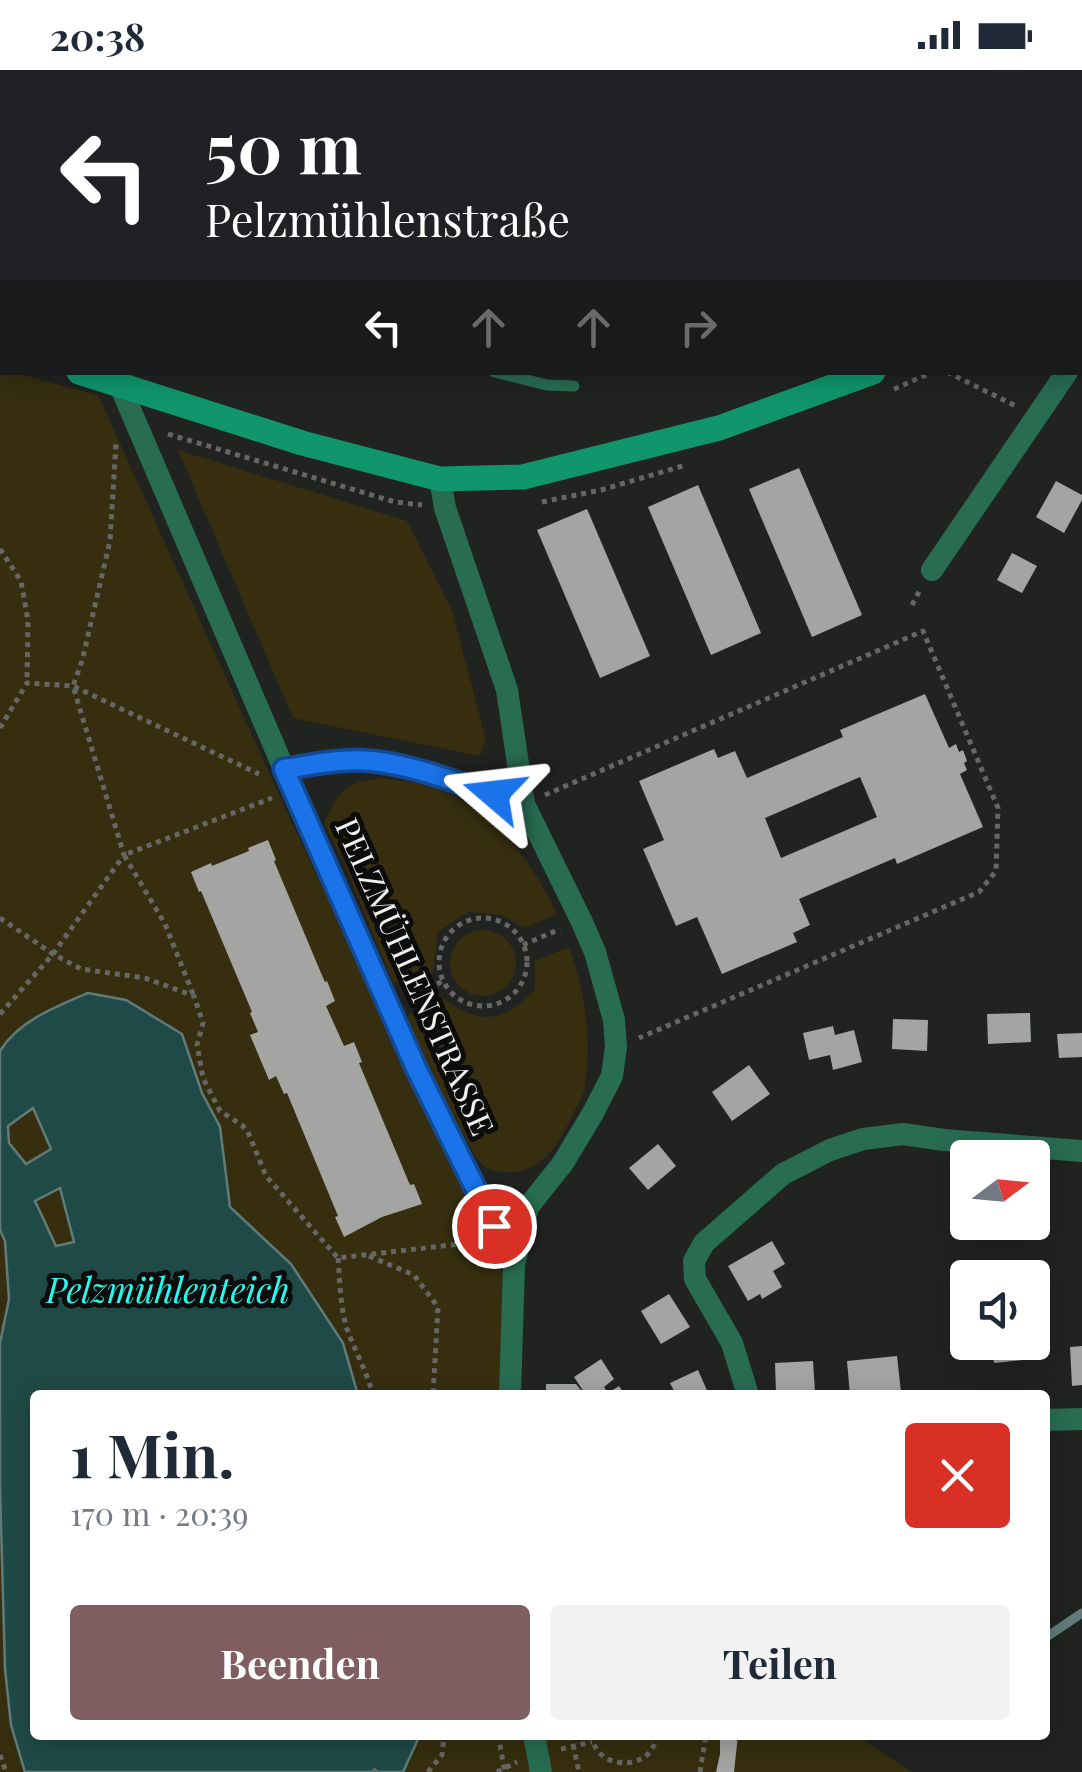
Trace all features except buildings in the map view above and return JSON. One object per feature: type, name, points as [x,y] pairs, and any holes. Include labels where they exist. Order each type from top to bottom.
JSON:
[{"type":"street","points":[[117,378],[302,443],[440,479],[523,477],[719,428],[864,375]]},
{"type":"street","points":[[932,570],[1065,375]]},
{"type":"street","name":"PELZMÜHLENSTRASSE","points":[[117,378],[388,1007],[514,1266]]},
{"type":"street","name":"PELZMÜHLENSTRASSE","points":[[440,479],[445,508],[507,690],[524,804],[595,952],[614,1020],[612,1076],[563,1163],[528,1207],[514,1266],[510,1390]]},
{"type":"street","points":[[288,779],[340,761],[369,761],[399,765],[524,804]]},
{"type":"street","points":[[746,1390],[732,1343],[695,1280],[694,1261],[704,1243],[783,1174],[830,1150],[863,1139],[903,1134],[1082,1151]]},
{"type":"street","points":[[1050,1420],[1082,1419]]},
{"type":"lane","points":[[506,375],[547,385],[574,386]]},
{"type":"path","points":[[952,375],[1039,416]]},
{"type":"path","points":[[116,443],[110,542],[82,661],[72,686],[124,855],[165,924],[194,996],[203,1023],[197,1044],[203,1078],[220,1110],[248,1132],[266,1176],[338,1258],[348,1332],[371,1390]]},
{"type":"path","points":[[0,549],[21,581],[28,621],[28,683],[0,728]]},
{"type":"path","points":[[524,804],[923,632],[998,808],[996,871],[978,892],[616,1047]]},
{"type":"path","points":[[28,683],[72,686],[288,779]]},
{"type":"path","points":[[0,1014],[53,954],[124,855],[288,779]]},
{"type":"path","points":[[0,918],[81,970],[145,978],[194,996]]},
{"type":"path","points":[[471,920],[496,920],[516,934],[523,946],[523,978],[510,997],[500,1002],[467,1004],[443,981],[439,956],[449,934],[459,925],[471,920]]},
{"type":"path","points":[[523,946],[581,920]]},
{"type":"path","points":[[388,1007],[443,981]]},
{"type":"path","points":[[338,1258],[500,1239]]},
{"type":"path","points":[[366,1255],[414,1275],[438,1307],[434,1390]]},
{"type":"path","points":[[428,1772],[442,1755],[444,1740]]},
{"type":"path","points":[[499,1740],[505,1772]]},
{"type":"path","points":[[573,1740],[579,1772]]},
{"type":"path","points":[[537,1754],[588,1740]]},
{"type":"path","points":[[593,1740],[598,1754],[618,1767],[645,1761],[656,1740]]},
{"type":"path","points":[[700,1772],[705,1740]]},
{"type":"path","points":[[0,1755],[6,1772]]},
{"type":"shaded area","points":[[0,375],[22,375],[98,395],[279,795],[505,1277],[503,1390],[30,1390],[30,1740],[528,1740],[534,1772],[0,1772]]},
{"type":"shaded area","points":[[178,450],[407,521],[452,611],[486,740],[480,756],[293,718]]},
{"type":"shaded area","points":[[383,778],[436,788],[492,823],[535,874],[557,914],[525,928],[501,915],[468,912],[438,932],[433,972],[427,979],[393,983],[324,824],[345,790],[360,782]]},
{"type":"shaded area","points":[[483,930],[496,932],[506,940],[514,950],[514,976],[506,986],[496,994],[483,996],[470,994],[460,986],[452,976],[450,963],[452,950],[460,940],[470,932]]},
{"type":"shaded area","points":[[569,947],[586,1015],[588,1050],[583,1093],[562,1135],[541,1161],[520,1171],[493,1170],[475,1156],[419,1052],[407,1017],[437,994],[476,1016],[510,1010],[535,989],[535,961]]},
{"type":"shaded area","points":[[535,1740],[864,1740],[912,1772],[541,1772]]},
{"type":"water","name":"Pelzmühlenteich","points":[[88,993],[126,1000],[182,1034],[202,1093],[220,1127],[230,1207],[291,1264],[343,1343],[357,1390],[30,1390],[30,1740],[418,1740],[403,1772],[25,1772],[11,1725],[5,1669],[0,1343],[9,1299],[5,1241],[0,1230],[0,1051],[17,1031],[51,1009]],"holes":[[[33,1108],[51,1149],[26,1164],[9,1143],[8,1126]],[[60,1188],[74,1242],[56,1246],[35,1201]]]},
{"type":"waterway","points":[[1050,1635],[1082,1613]]},
{"type":"route","points":[[494,794],[399,765],[369,761],[284,769],[416,1068],[494,1226]]}]
